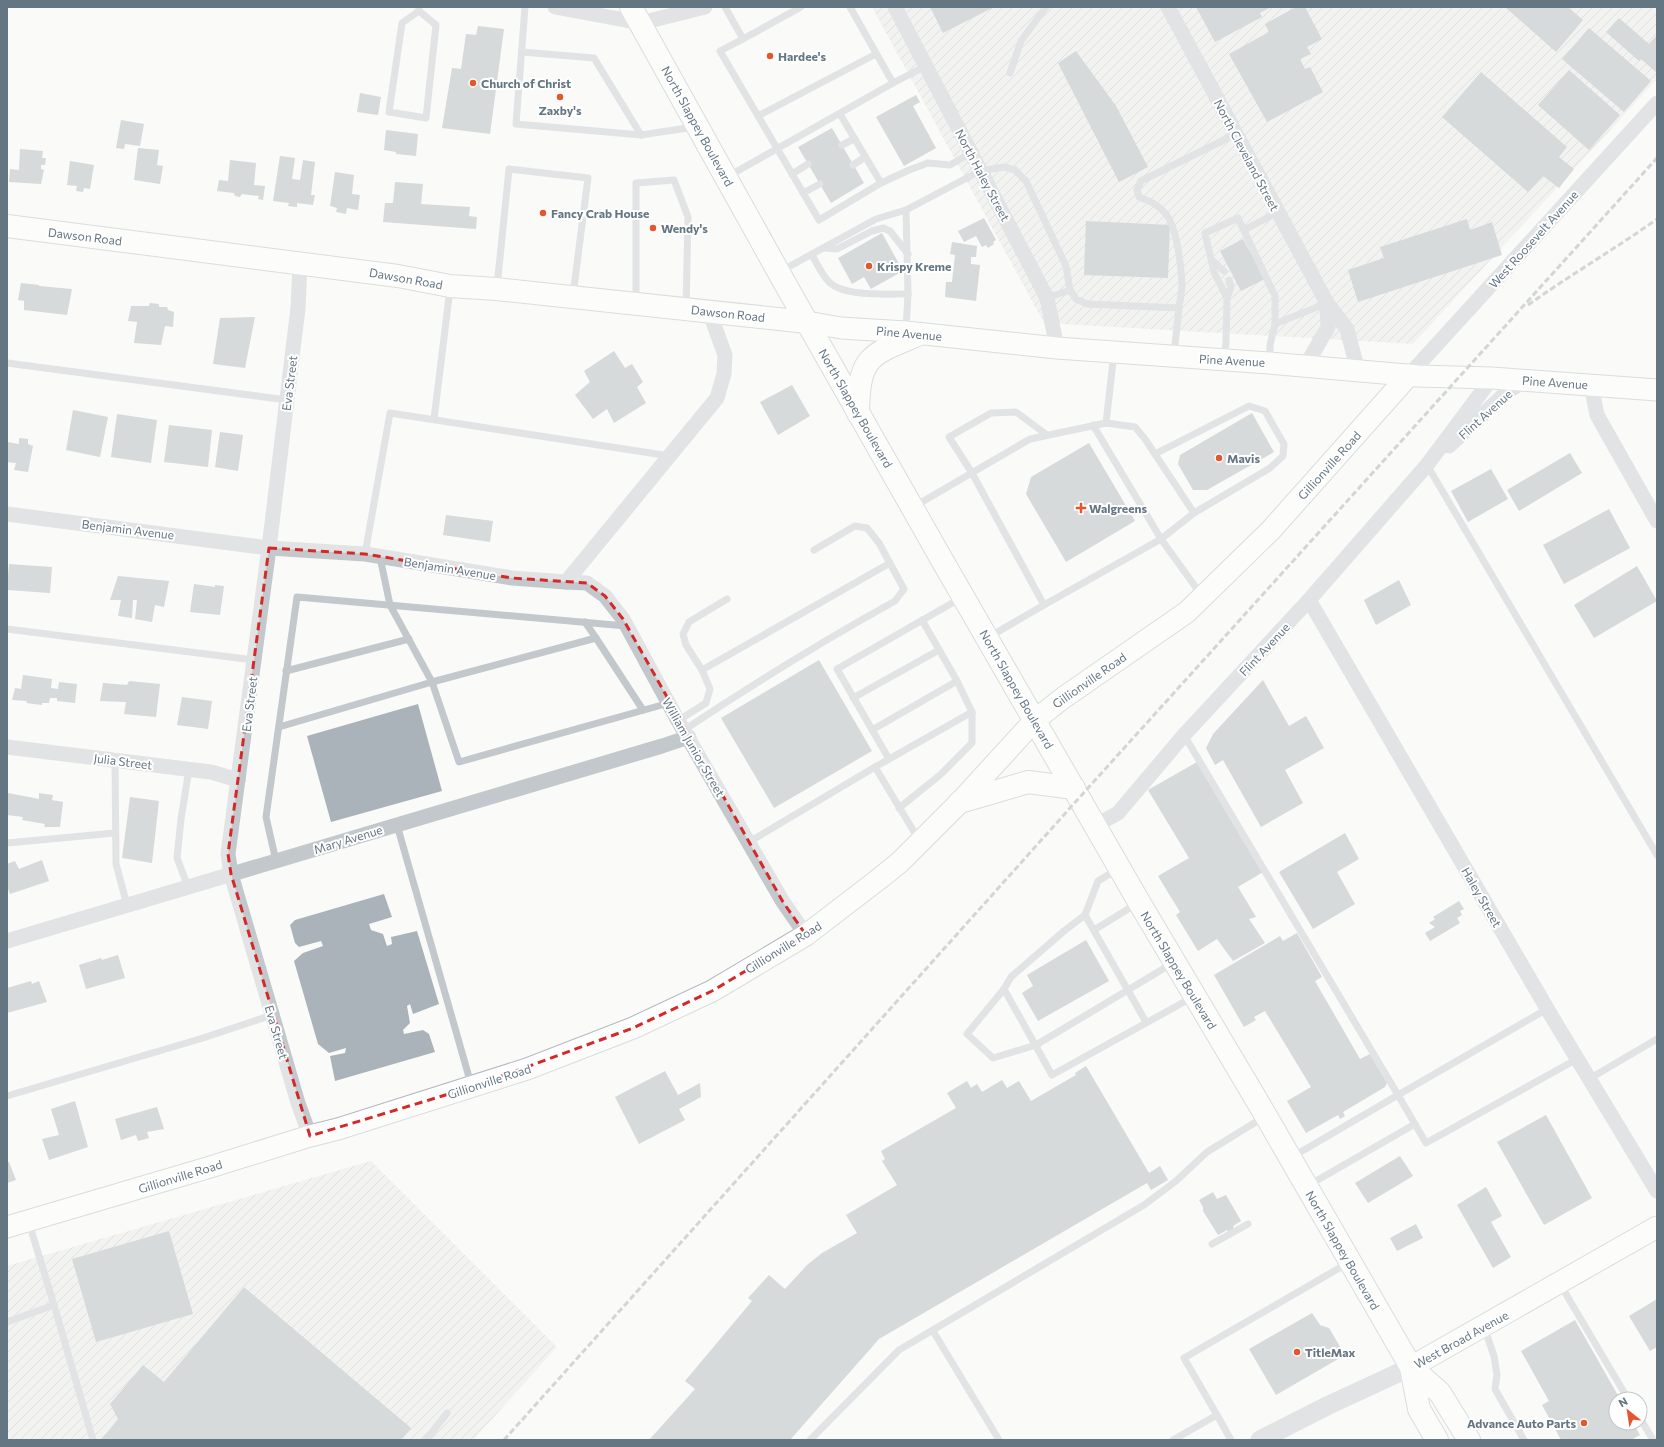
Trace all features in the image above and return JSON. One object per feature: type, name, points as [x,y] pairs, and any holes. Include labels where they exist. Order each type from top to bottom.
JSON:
[{"type":"main road","name":"North Slappey Boulevard","points":[[636,15],[858,413],[1119,868],[1266,1116],[1411,1367],[1440,1393],[1469,1440]]},
{"type":"main road","name":"Dawson Road","points":[[7,226],[398,276],[450,286],[496,289],[807,322]]},
{"type":"main road","name":"Pine Avenue","points":[[807,322],[841,328],[913,333],[1057,348],[1270,363],[1409,375],[1526,380],[1657,390]]},
{"type":"main road","points":[[858,413],[858,388],[860,377],[870,359],[879,352],[913,333]]},
{"type":"main road","name":"Gillionville Road","points":[[7,1227],[310,1136],[338,1129],[527,1069],[633,1028],[712,990],[806,935],[879,879],[920,842],[960,802],[1035,720],[1063,698],[1187,612],[1271,530],[1409,375]]},
{"type":"main road","points":[[960,802],[1028,782],[1074,788]]},
{"type":"main road","name":"West Broad Avenue","points":[[1411,1367],[1560,1284],[1657,1227]]},
{"type":"main road","name":"North Slappey Boulevard","points":[[1411,1367],[1419,1409],[1437,1440]]},
{"type":"street","points":[[555,7],[636,15],[705,7]]},
{"type":"street","name":"North Haley Street","points":[[895,7],[1047,298],[1057,348]]},
{"type":"street","name":"North Cleveland Street","points":[[1168,7],[1327,303],[1347,329],[1358,371]]},
{"type":"street","name":"West Roosevelt Avenue","points":[[1409,375],[1657,103]]},
{"type":"street","name":"Eva Street","points":[[300,263],[298,308],[269,548],[228,854],[231,874],[298,1103],[310,1136]]},
{"type":"street","name":"North Cleveland Street","points":[[1305,367],[1328,327],[1327,303]]},
{"type":"street","points":[[566,582],[717,398],[724,374],[725,354],[709,311]]},
{"type":"street","name":"Flint Avenue","points":[[1095,826],[1118,814],[1184,735],[1309,600],[1427,465],[1492,378]]},
{"type":"street","name":"Flint Avenue","points":[[1427,465],[1507,392],[1526,380]]},
{"type":"street","points":[[1591,384],[1597,415],[1657,521]]},
{"type":"street","name":"Benjamin Avenue","points":[[7,514],[269,548],[365,554],[512,578],[566,582]]},
{"type":"street","name":"William Junior Street","points":[[566,582],[587,583],[605,596],[626,626],[783,902],[806,935]]},
{"type":"street","name":"Haley Street","points":[[1309,600],[1547,1009],[1657,1191]]},
{"type":"street","name":"Mary Avenue","points":[[7,941],[662,746],[684,729]]},
{"type":"street","name":"Julia Street","points":[[7,747],[211,772],[238,780]]},
{"type":"street","name":"West Broad Avenue","points":[[1260,1440],[1329,1405],[1411,1367]]},
{"type":"lane","points":[[525,7],[516,124],[641,135],[698,127]]},
{"type":"lane","points":[[725,7],[742,39]]},
{"type":"lane","points":[[801,7],[720,51],[819,220],[881,183],[928,163],[950,165],[971,153]]},
{"type":"lane","points":[[850,7],[893,84]]},
{"type":"lane","points":[[1010,73],[1021,41],[1046,7]]},
{"type":"lane","points":[[419,9],[436,25],[426,118],[389,112],[402,23],[419,9]]},
{"type":"lane","points":[[522,52],[594,58],[641,135]]},
{"type":"lane","points":[[758,116],[876,54]]},
{"type":"lane","points":[[727,178],[926,66]]},
{"type":"lane","points":[[840,114],[881,183]]},
{"type":"lane","points":[[1174,357],[1182,285],[1176,238],[1172,223],[1166,213],[1156,204],[1139,197],[1137,190],[1141,182],[1236,134]]},
{"type":"lane","points":[[842,145],[854,139]]},
{"type":"lane","points":[[853,165],[865,157]]},
{"type":"lane","points":[[792,174],[808,164]]},
{"type":"lane","points":[[779,272],[876,219],[906,210],[980,171],[1004,167],[1015,170],[1026,181],[1066,266],[1070,290],[1076,299],[1087,304],[1179,308]]},
{"type":"lane","points":[[496,289],[509,169],[588,178],[573,297]]},
{"type":"lane","points":[[636,304],[636,183],[674,180],[688,217],[686,309]]},
{"type":"lane","points":[[803,193],[820,184]]},
{"type":"lane","points":[[906,210],[908,294],[913,333]]},
{"type":"lane","points":[[1244,230],[1278,212]]},
{"type":"lane","points":[[1227,298],[1214,272],[1213,261],[1205,233],[1238,218],[1276,296],[1275,324],[1270,345],[1270,363]]},
{"type":"lane","points":[[825,248],[837,249],[883,228],[890,231],[908,254]]},
{"type":"lane","points":[[812,255],[829,282],[838,288],[855,292],[908,294]]},
{"type":"lane","points":[[1213,261],[1224,271]]},
{"type":"lane","points":[[1223,360],[1226,343],[1227,298],[1231,287],[1229,280]]},
{"type":"lane","points":[[434,420],[450,286]]},
{"type":"lane","points":[[1047,298],[1070,290]]},
{"type":"lane","points":[[1275,324],[1327,303]]},
{"type":"lane","points":[[1106,422],[1114,352]]},
{"type":"lane","points":[[7,363],[287,400]]},
{"type":"lane","points":[[987,638],[1161,539],[1194,513],[1270,468],[1283,456],[1284,444],[1265,411],[1249,406],[1156,454]]},
{"type":"lane","points":[[1044,605],[972,473],[949,437],[991,413],[1016,412],[1047,435]]},
{"type":"lane","points":[[365,554],[390,413],[670,456]]},
{"type":"lane","points":[[913,507],[1030,439],[1106,422],[1135,427],[1156,454],[1194,513]]},
{"type":"lane","points":[[1093,425],[1161,539],[1202,596]]},
{"type":"lane","points":[[1427,465],[1657,855]]},
{"type":"lane","points":[[684,729],[806,652],[895,601],[904,590],[879,543],[867,528],[855,526],[814,550]]},
{"type":"lane","points":[[380,556],[390,605],[432,682],[459,762],[669,703]]},
{"type":"lane","points":[[702,670],[890,563]]},
{"type":"lane","points":[[889,759],[837,669],[963,596]]},
{"type":"lane","points":[[276,861],[266,817],[297,597],[626,626]]},
{"type":"lane","points":[[684,729],[706,703],[710,689],[702,670],[686,645],[683,634],[689,622],[727,599]]},
{"type":"lane","points":[[899,808],[940,775],[972,743],[972,712],[957,681],[922,620]]},
{"type":"lane","points":[[585,622],[643,710]]},
{"type":"lane","points":[[7,629],[254,660]]},
{"type":"lane","points":[[279,727],[432,682],[596,638]]},
{"type":"lane","points":[[286,671],[409,639]]},
{"type":"lane","points":[[854,698],[939,650]]},
{"type":"lane","points":[[872,730],[957,681]]},
{"type":"lane","points":[[749,842],[875,767],[972,712]]},
{"type":"lane","points":[[1184,735],[1426,1143],[1577,1059]]},
{"type":"lane","points":[[115,760],[116,864],[127,905]]},
{"type":"lane","points":[[875,767],[920,842]]},
{"type":"lane","points":[[188,887],[177,858],[181,819],[189,769]]},
{"type":"lane","points":[[397,825],[472,1087]]},
{"type":"lane","points":[[7,843],[115,833]]},
{"type":"lane","points":[[1119,868],[1098,881],[1085,915],[1064,931],[1011,977],[1004,989],[966,1034],[992,1058],[1036,1045],[1175,962]]},
{"type":"lane","points":[[1094,930],[1139,902]]},
{"type":"lane","points":[[1085,915],[1146,1022]]},
{"type":"lane","points":[[1004,989],[1052,1075],[1194,996]]},
{"type":"lane","points":[[1290,1158],[1547,1009]]},
{"type":"lane","points":[[7,1096],[203,1038],[272,1015]]},
{"type":"lane","points":[[1590,1079],[1657,1039]]},
{"type":"lane","points":[[810,1440],[899,1350],[1144,1205],[1176,1181],[1207,1152],[1266,1116]]},
{"type":"lane","points":[[1306,1187],[1415,1124]]},
{"type":"lane","points":[[28,1221],[93,1440]]},
{"type":"lane","points":[[1212,1244],[1248,1224]]},
{"type":"lane","points":[[1231,1440],[1184,1358],[1350,1262]]},
{"type":"lane","points":[[1560,1284],[1623,1391]]},
{"type":"lane","points":[[7,1322],[54,1305]]},
{"type":"lane","points":[[1484,1326],[1494,1356],[1496,1375],[1495,1389],[1524,1440]]},
{"type":"lane","points":[[933,1331],[999,1440]]},
{"type":"lane","points":[[426,1440],[448,1413]]},
{"type":"lane","points":[[1173,1440],[1217,1415]]},
{"type":"lane","points":[[1648,1431],[1653,1440]]},
{"type":"highlighted area","points":[[269,548],[365,554],[512,578],[587,583],[605,596],[623,619],[783,902],[806,935],[712,991],[633,1028],[472,1087],[310,1136],[231,874],[228,854]]},
{"type":"shaded area","points":[[872,7],[1657,7],[1657,79],[1413,344],[1044,323]]},
{"type":"shaded area","points":[[371,1161],[557,1347],[473,1440],[7,1440],[7,1266]]},
{"type":"building","points":[[930,7],[994,7],[943,33]]},
{"type":"building","points":[[1196,7],[1271,7],[1260,13],[1262,17],[1215,42]]},
{"type":"building","points":[[1296,7],[1305,7],[1322,39],[1307,47],[1311,54],[1300,59],[1305,69],[1310,67],[1323,92],[1267,122],[1229,54],[1269,32],[1265,24]]},
{"type":"building","points":[[1505,7],[1568,7],[1583,20],[1556,52]]},
{"type":"building","points":[[1619,18],[1649,44],[1657,35],[1657,73],[1641,59],[1639,61],[1606,32]]},
{"type":"building","name":"Church of Christ","points":[[478,26],[504,29],[490,134],[442,128],[452,68],[461,69],[466,34],[476,35]]},
{"type":"building","points":[[1589,28],[1651,81],[1624,112],[1562,59]]},
{"type":"building","points":[[1076,51],[1116,106],[1148,167],[1119,182],[1058,63]]},
{"type":"building","points":[[1569,70],[1620,115],[1589,150],[1538,105]]},
{"type":"building","points":[[1481,72],[1567,147],[1559,157],[1574,169],[1559,188],[1543,176],[1528,192],[1442,117]]},
{"type":"building","points":[[360,93],[381,97],[378,115],[357,112]]},
{"type":"building","points":[[916,95],[920,102],[913,106],[936,148],[904,166],[876,117]]},
{"type":"building","points":[[121,120],[144,124],[140,146],[125,144],[124,149],[116,148]]},
{"type":"building","points":[[832,128],[864,183],[831,203],[798,147]]},
{"type":"building","points":[[386,130],[418,134],[416,156],[396,154],[396,152],[384,150]]},
{"type":"building","points":[[138,148],[159,150],[157,165],[163,166],[160,184],[134,180]]},
{"type":"building","points":[[20,149],[43,151],[42,158],[46,158],[45,165],[41,165],[41,169],[44,170],[41,184],[9,182],[10,169],[19,170]]},
{"type":"building","points":[[280,156],[295,158],[292,179],[300,180],[303,160],[315,162],[311,195],[315,195],[313,205],[297,203],[297,207],[288,206],[289,203],[273,201]]},
{"type":"building","points":[[230,160],[256,163],[254,185],[265,186],[263,200],[258,199],[259,196],[242,194],[240,197],[235,196],[234,193],[217,191],[219,180],[228,181]]},
{"type":"building","points":[[70,161],[94,165],[90,189],[84,188],[83,192],[76,191],[77,186],[67,185]]},
{"type":"building","points":[[335,172],[354,175],[352,194],[360,195],[358,210],[347,208],[346,214],[336,212],[337,208],[330,206]]},
{"type":"building","points":[[395,182],[423,184],[421,204],[470,207],[469,216],[477,217],[476,229],[383,222],[385,203],[393,203]]},
{"type":"building","points":[[984,218],[996,240],[993,242],[994,244],[988,248],[986,245],[982,247],[976,236],[964,242],[958,231]]},
{"type":"building","points":[[1467,219],[1470,230],[1492,222],[1502,255],[1358,302],[1348,270],[1384,258],[1380,247]]},
{"type":"building","points":[[1086,221],[1170,225],[1168,278],[1084,275]]},
{"type":"building","points":[[882,233],[903,271],[871,289],[864,277],[852,284],[838,258]]},
{"type":"building","points":[[1243,239],[1265,279],[1241,291],[1220,251]]},
{"type":"building","points":[[952,242],[977,246],[976,257],[971,257],[971,264],[980,265],[976,301],[945,297],[946,282],[952,282],[955,255],[950,254]]},
{"type":"building","points":[[21,283],[72,289],[67,315],[24,310],[24,301],[18,300]]},
{"type":"building","points":[[150,303],[159,304],[159,307],[167,307],[168,310],[174,312],[173,327],[165,326],[161,345],[134,343],[137,322],[128,321],[131,306],[149,306]]},
{"type":"building","points":[[255,317],[245,368],[213,364],[220,318]]},
{"type":"building","points":[[614,351],[625,368],[632,364],[643,382],[637,387],[646,403],[614,423],[607,409],[593,419],[575,395],[590,382],[584,371]]},
{"type":"building","points":[[792,385],[810,416],[778,435],[760,402]]},
{"type":"building","points":[[73,410],[108,417],[100,457],[66,450]]},
{"type":"building","points":[[1252,413],[1274,452],[1207,490],[1193,490],[1178,464],[1180,455]]},
{"type":"building","points":[[117,414],[157,420],[151,463],[111,457]]},
{"type":"building","points":[[169,425],[212,430],[208,467],[164,462]]},
{"type":"building","points":[[220,432],[243,435],[238,471],[215,467]]},
{"type":"building","points":[[19,438],[28,439],[28,444],[33,446],[28,472],[14,470],[16,463],[7,462],[7,442],[19,444]]},
{"type":"building","name":"Walgreens","points":[[1089,443],[1135,521],[1066,562],[1026,494],[1031,477]]},
{"type":"building","points":[[1570,453],[1582,473],[1519,511],[1507,490]]},
{"type":"building","points":[[1491,469],[1508,499],[1468,522],[1451,491]]},
{"type":"building","points":[[1609,509],[1630,548],[1564,584],[1543,545]]},
{"type":"building","points":[[446,515],[493,521],[490,542],[443,535]]},
{"type":"building","points":[[9,564],[52,567],[50,593],[7,590]]},
{"type":"building","points":[[1637,566],[1657,601],[1594,638],[1574,605]]},
{"type":"building","points":[[118,576],[169,581],[164,607],[155,605],[152,622],[135,619],[137,600],[133,600],[132,618],[118,616],[121,600],[110,600]]},
{"type":"building","points":[[1399,580],[1411,605],[1376,625],[1364,600]]},
{"type":"building","points":[[194,584],[215,587],[215,585],[224,586],[220,615],[190,612]]},
{"type":"building","points":[[819,660],[872,751],[774,808],[721,718]]},
{"type":"building","points":[[23,675],[52,679],[51,688],[58,689],[59,682],[77,684],[75,703],[57,701],[57,698],[50,698],[49,703],[42,703],[42,705],[26,703],[27,701],[12,700],[15,688],[21,689]]},
{"type":"building","points":[[1263,680],[1289,726],[1306,716],[1324,748],[1285,770],[1303,803],[1261,827],[1223,760],[1215,765],[1206,748],[1213,734]]},
{"type":"building","points":[[129,681],[160,684],[156,717],[124,714],[126,702],[100,701],[103,683],[127,685]]},
{"type":"building","points":[[182,697],[212,701],[208,729],[177,725]]},
{"type":"building","points":[[418,704],[442,791],[331,822],[307,736]]},
{"type":"building","points":[[1197,762],[1263,872],[1238,887],[1256,917],[1249,919],[1265,943],[1233,961],[1217,939],[1198,951],[1176,915],[1180,912],[1158,876],[1189,858],[1148,790]]},
{"type":"building","points":[[8,793],[39,799],[39,793],[53,795],[52,800],[63,802],[60,827],[44,827],[45,824],[22,820],[23,817],[7,815]]},
{"type":"building","points":[[130,797],[159,801],[152,863],[122,858]]},
{"type":"building","points":[[1345,833],[1359,859],[1337,872],[1355,904],[1313,929],[1279,872]]},
{"type":"building","points":[[42,860],[49,881],[10,894],[7,886],[7,864],[15,861],[19,869]]},
{"type":"building","points":[[384,894],[392,917],[369,924],[371,930],[383,934],[387,946],[392,944],[391,937],[417,931],[439,1004],[413,1014],[410,1004],[407,1006],[410,1023],[403,1030],[404,1034],[423,1030],[429,1034],[435,1052],[335,1081],[330,1056],[345,1053],[346,1048],[329,1053],[318,1044],[294,961],[303,953],[323,946],[321,941],[299,947],[295,943],[290,925],[295,920]]},
{"type":"building","points":[[1459,901],[1464,909],[1460,911],[1462,915],[1457,918],[1460,923],[1430,941],[1425,933],[1435,927],[1429,923],[1435,919],[1433,917]]},
{"type":"building","points":[[1297,933],[1322,977],[1315,981],[1360,1059],[1370,1054],[1387,1083],[1385,1087],[1343,1112],[1345,1116],[1340,1119],[1338,1115],[1306,1133],[1287,1101],[1311,1087],[1265,1011],[1254,1017],[1256,1020],[1244,1027],[1214,975],[1280,936],[1283,941]]},
{"type":"building","points":[[1086,940],[1109,981],[1038,1021],[1022,993],[1033,986],[1027,975]]},
{"type":"building","points":[[118,955],[125,978],[86,989],[79,965],[101,958],[102,960]]},
{"type":"building","points":[[31,981],[32,984],[39,981],[47,1002],[7,1013],[7,988]]},
{"type":"building","points":[[1086,1066],[1149,1173],[1160,1166],[1168,1180],[1151,1190],[1147,1183],[879,1339],[790,1440],[649,1440],[695,1389],[685,1381],[752,1301],[748,1298],[769,1275],[785,1289],[807,1265],[822,1253],[857,1233],[846,1215],[897,1185],[882,1161],[885,1159],[881,1151],[956,1108],[947,1093],[967,1081],[971,1088],[977,1084],[982,1092],[1002,1080],[1007,1088],[1019,1081],[1031,1101],[1076,1075],[1075,1073]]},
{"type":"building","points":[[665,1071],[678,1095],[700,1083],[701,1097],[679,1109],[685,1120],[639,1144],[615,1097]]},
{"type":"building","points":[[75,1101],[88,1147],[49,1160],[42,1139],[59,1135],[51,1109]]},
{"type":"building","points":[[157,1107],[164,1129],[147,1132],[149,1138],[138,1141],[136,1135],[121,1140],[115,1119]]},
{"type":"building","points":[[1546,1115],[1592,1198],[1544,1225],[1497,1142]]},
{"type":"building","points":[[1400,1156],[1413,1176],[1368,1203],[1355,1183]]},
{"type":"building","points":[[7,1162],[9,1162],[16,1180],[7,1183]]},
{"type":"building","points":[[1486,1187],[1502,1216],[1491,1222],[1511,1257],[1493,1268],[1457,1205]]},
{"type":"building","points":[[1213,1192],[1217,1199],[1226,1195],[1241,1221],[1233,1226],[1234,1229],[1228,1232],[1227,1230],[1218,1235],[1203,1211],[1203,1207],[1199,1200]]},
{"type":"building","points":[[1416,1224],[1423,1238],[1397,1251],[1390,1238]]},
{"type":"building","points":[[169,1231],[193,1314],[96,1342],[72,1259]]},
{"type":"building","points":[[244,1287],[411,1428],[401,1440],[101,1440],[118,1419],[110,1404],[143,1365],[164,1382]]},
{"type":"building","points":[[1657,1299],[1657,1347],[1650,1351],[1629,1316]]},
{"type":"building","name":"TitleMax","points":[[1312,1313],[1320,1325],[1329,1328],[1345,1355],[1276,1395],[1249,1349]]},
{"type":"building","points":[[1575,1320],[1615,1391],[1608,1391],[1608,1431],[1638,1431],[1640,1435],[1631,1440],[1561,1440],[1542,1405],[1549,1401],[1521,1351]]},
{"type":"railway","points":[[504,1440],[1079,798],[1657,158]]},
{"type":"railway","points":[[1528,305],[1657,219]]},
{"type":"place","name":"Hardee's","points":[[770,56]]},
{"type":"place","name":"Church of Christ","points":[[473,83]]},
{"type":"place","name":"Zaxby's","points":[[560,97]]},
{"type":"place","name":"Fancy Crab House","points":[[543,213]]},
{"type":"place","name":"Wendy's","points":[[653,228]]},
{"type":"place","name":"Krispy Kreme","points":[[869,266]]},
{"type":"place","name":"Mavis","points":[[1219,458]]},
{"type":"place","name":"Walgreens","points":[[1081,508]]},
{"type":"place","name":"TitleMax","points":[[1297,1352]]},
{"type":"place","name":"Advance Auto Parts","points":[[1584,1423]]}]
